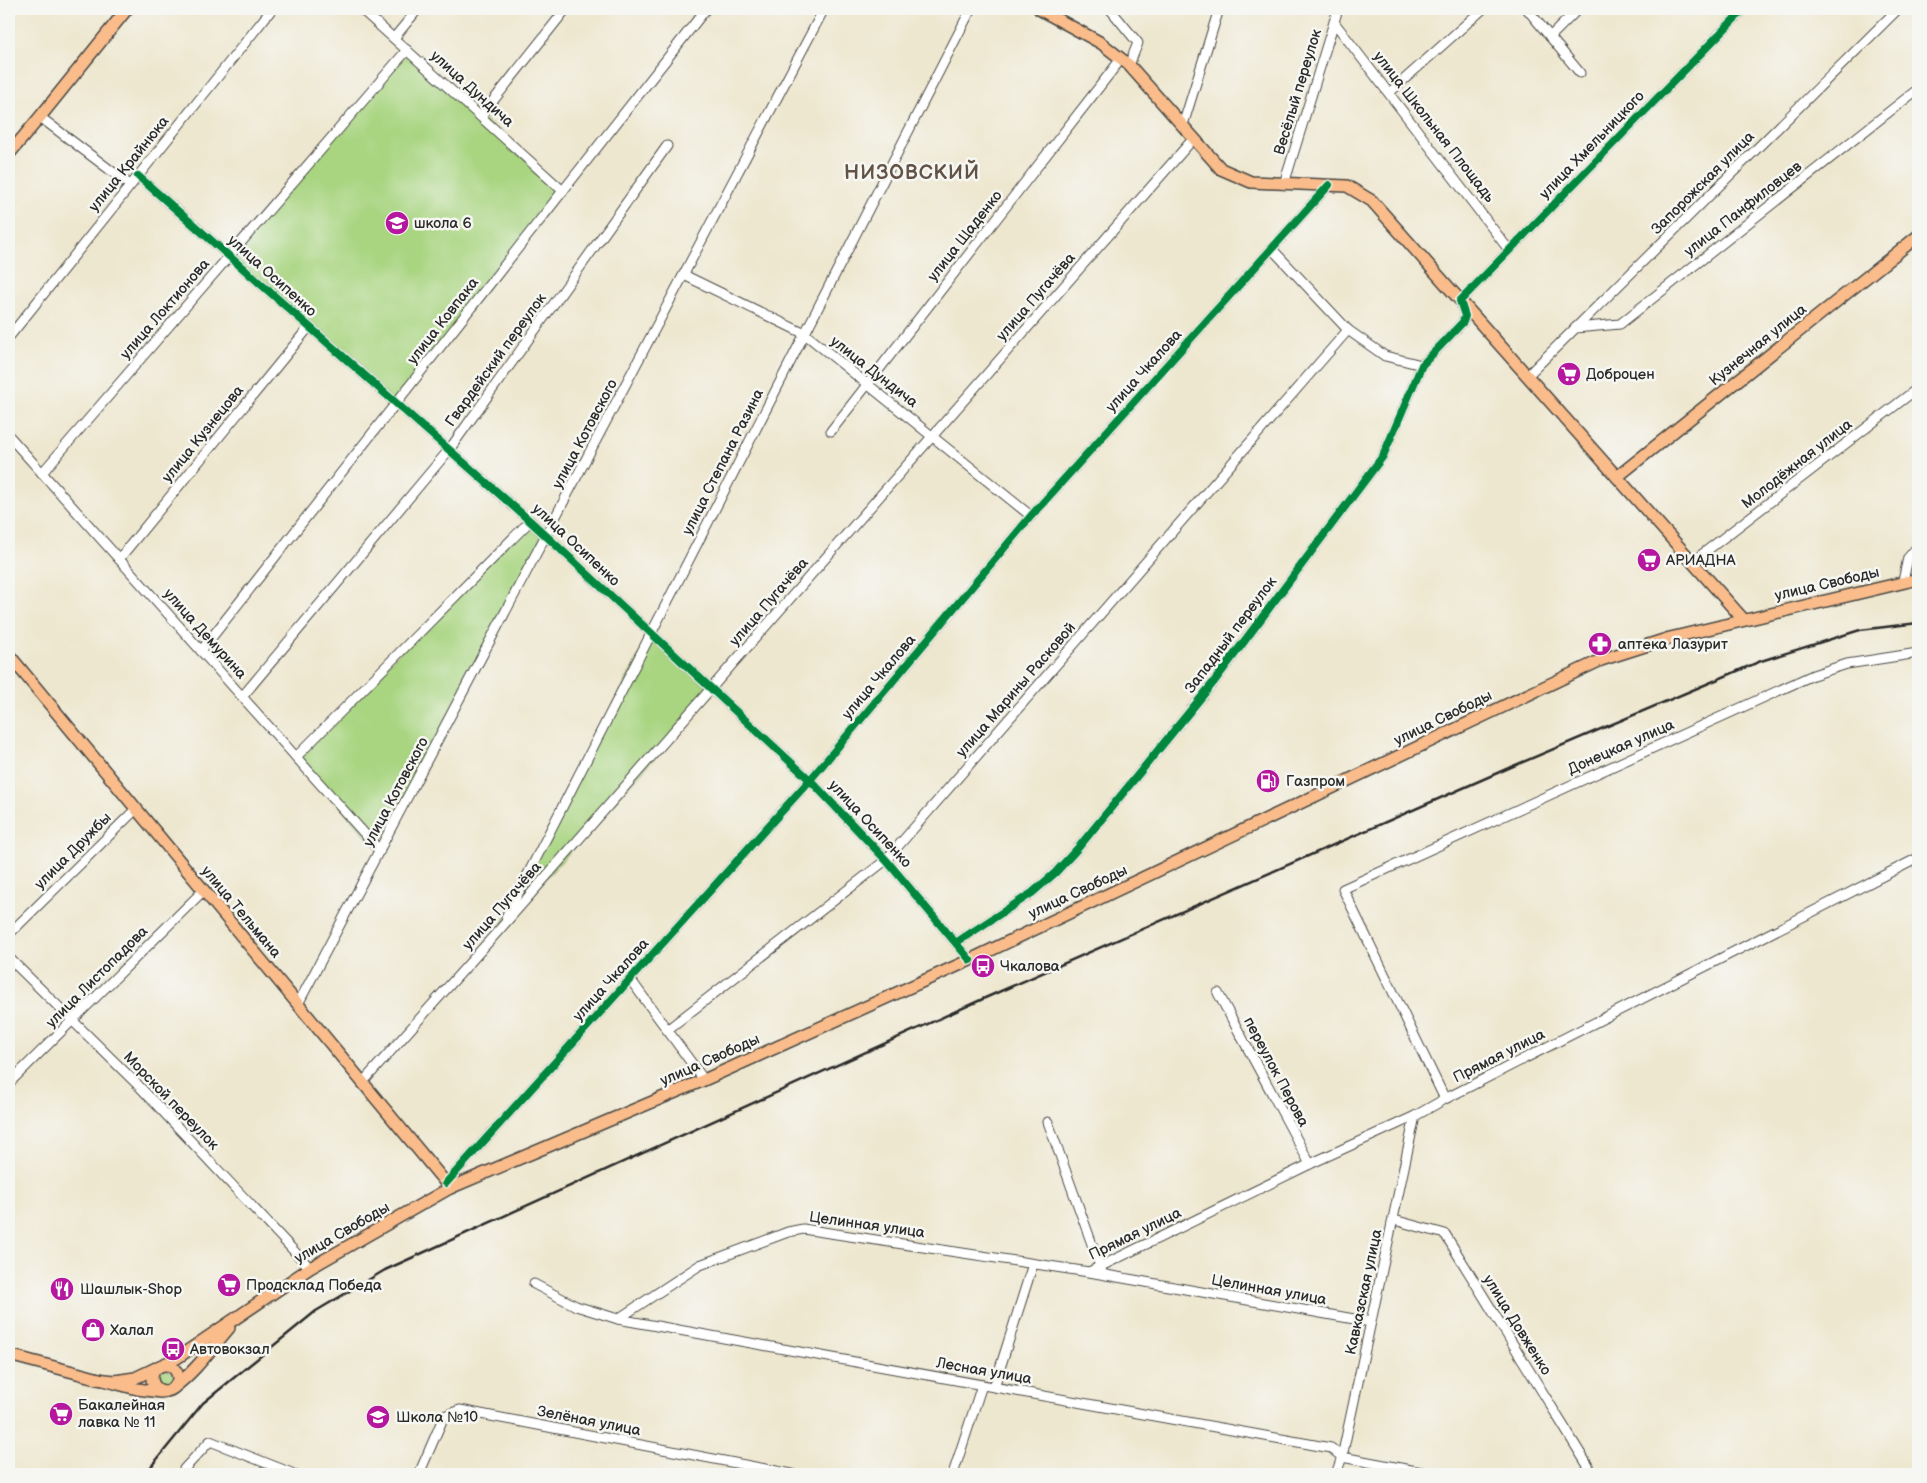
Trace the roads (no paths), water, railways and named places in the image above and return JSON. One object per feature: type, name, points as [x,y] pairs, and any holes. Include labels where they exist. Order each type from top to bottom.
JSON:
[{"type":"main road","points":[[9,154],[126,9]]},
{"type":"main road","points":[[1039,9],[1101,43],[1125,62],[1221,169],[1251,182],[1347,186],[1372,202],[1743,619]]},
{"type":"main road","name":"Кузнечная улица","points":[[1617,477],[1918,236]]},
{"type":"main road","points":[[1903,581],[1918,579]]},
{"type":"main road","name":"улица Свободы","points":[[253,1307],[310,1268],[448,1185],[704,1080],[970,960],[1601,660],[1670,638],[1903,581]]},
{"type":"main road","name":"улица Тельмана","points":[[9,655],[448,1185]]},
{"type":"main road","points":[[96,1379],[124,1381],[157,1368],[177,1358],[253,1307]]},
{"type":"main road","points":[[9,1355],[137,1389],[161,1392],[170,1390],[194,1370],[230,1328],[253,1307]]},
{"type":"main road","points":[[165,1366],[176,1372],[177,1381],[170,1390],[158,1389],[153,1383],[152,1375],[157,1368],[165,1366]]},
{"type":"street","name":"улица Крайнюка","points":[[9,337],[272,9]]},
{"type":"street","name":"улица Дундича","points":[[361,9],[563,191]]},
{"type":"street","points":[[394,38],[418,9]]},
{"type":"street","points":[[480,116],[566,9]]},
{"type":"street","name":"улица Ковпака","points":[[201,651],[706,9]]},
{"type":"street","name":"улица Котовского","points":[[298,1004],[824,9]]},
{"type":"street","name":"улица Степана Разина","points":[[500,929],[971,9]]},
{"type":"street","name":"улица Щаденко","points":[[830,431],[1125,62],[1138,43],[1110,9]]},
{"type":"street","points":[[1183,125],[1219,9]]},
{"type":"street","name":"Весёлый переулок","points":[[1284,184],[1338,9]]},
{"type":"street","points":[[1389,93],[1483,9]]},
{"type":"street","points":[[1527,9],[1580,73]]},
{"type":"street","points":[[1550,37],[1578,9]]},
{"type":"street","name":"улица Хмельницкого","points":[[1460,301],[1744,9]]},
{"type":"street","name":"Запорожская улица","points":[[1527,376],[1898,9]]},
{"type":"street","name":"улица Школьная Площадь","points":[[1334,22],[1510,250]]},
{"type":"street","name":"улица Локтионова","points":[[42,473],[407,50]]},
{"type":"street","name":"улица Панфиловцев","points":[[1575,328],[1620,324],[1918,89]]},
{"type":"street","points":[[40,117],[130,185]]},
{"type":"street","name":"улица Пугачёва","points":[[363,1082],[500,929],[1194,138]]},
{"type":"street","name":"Гвардейский переулок","points":[[242,696],[448,450],[666,146]]},
{"type":"street","name":"улица Осипенко","points":[[138,176],[530,521],[810,780],[886,860],[957,942],[970,960]]},
{"type":"street","name":"улица Чкалова","points":[[448,1185],[630,979],[810,780],[1031,516],[1329,185]]},
{"type":"street","points":[[1272,250],[1348,330],[1385,356],[1422,365]]},
{"type":"street","name":"улица Дундича","points":[[684,275],[804,334],[1031,516]]},
{"type":"street","name":"Западный переулок","points":[[957,942],[1032,892],[1055,873],[1078,848],[1214,683],[1383,456],[1422,365],[1463,322],[1465,316],[1460,301]]},
{"type":"street","name":"улица Кузнецова","points":[[119,559],[309,327]]},
{"type":"street","name":"улица Марины Расковой","points":[[667,1030],[886,860],[1348,330]]},
{"type":"street","name":"Молодёжная улица","points":[[1692,562],[1918,388]]},
{"type":"street","name":"улица Демурина","points":[[9,436],[380,851]]},
{"type":"street","points":[[296,757],[530,521]]},
{"type":"street","name":"улица Свободы","points":[[1903,581],[1908,558],[1918,546]]},
{"type":"street","name":"Донецкая улица","points":[[1445,1098],[1342,889],[1813,675],[1847,664],[1918,653]]},
{"type":"street","name":"улица Дружбы","points":[[9,934],[136,809]]},
{"type":"street","name":"Прямая улица","points":[[1089,1272],[1102,1271],[1310,1164],[1415,1116],[1445,1098],[1918,858]]},
{"type":"street","name":"улица Листопадова","points":[[9,1084],[204,890]]},
{"type":"street","name":"Морской переулок","points":[[9,958],[139,1086],[310,1268]]},
{"type":"street","points":[[630,979],[704,1080]]},
{"type":"street","name":"переулок Перова","points":[[1218,993],[1310,1164]]},
{"type":"street","name":"Кавказская улица","points":[[1336,1474],[1342,1457],[1415,1116]]},
{"type":"street","points":[[1048,1122],[1102,1271]]},
{"type":"street","name":"улица Довженко","points":[[1394,1220],[1445,1234],[1593,1474]]},
{"type":"street","name":"Целинная улица","points":[[618,1319],[700,1265],[803,1228],[1089,1272]]},
{"type":"street","points":[[994,1387],[1033,1264]]},
{"type":"street","name":"Целинная улица","points":[[1102,1271],[1371,1322]]},
{"type":"street","name":"Лесная улица","points":[[534,1284],[576,1306],[618,1319],[1331,1448],[1342,1457],[1432,1474]]},
{"type":"street","points":[[952,1474],[982,1385]]},
{"type":"street","name":"Зелёная улица","points":[[419,1474],[444,1416],[460,1410],[792,1474]]},
{"type":"street","points":[[182,1474],[184,1469],[210,1441],[294,1474]]},
{"type":"railway","points":[[145,1474],[203,1403],[316,1311],[385,1270],[985,998],[1511,767],[1761,661],[1860,630],[1918,623]]},
{"type":"place","name":"школа 6","points":[[397,223]]},
{"type":"place","name":"Доброцен","points":[[1569,374]]},
{"type":"place","name":"АРИАДНА","points":[[1649,560]]},
{"type":"place","name":"аптека Лазурит","points":[[1600,644]]},
{"type":"place","name":"Газпром","points":[[1268,781]]},
{"type":"place","name":"Чкалова","points":[[983,966]]},
{"type":"place","name":"Продсклад Победа","points":[[229,1285]]},
{"type":"place","name":"Шашлык-Shop","points":[[62,1289]]},
{"type":"place","name":"Халал","points":[[93,1330]]},
{"type":"place","name":"Автовокзал","points":[[173,1349]]},
{"type":"place","name":"Бакалейная лавка № 11","points":[[61,1414]]},
{"type":"place","name":"Школа №10","points":[[378,1417]]},
{"type":"district","name":"НИЗОВСКИЙ","points":[[912,173]]}]
